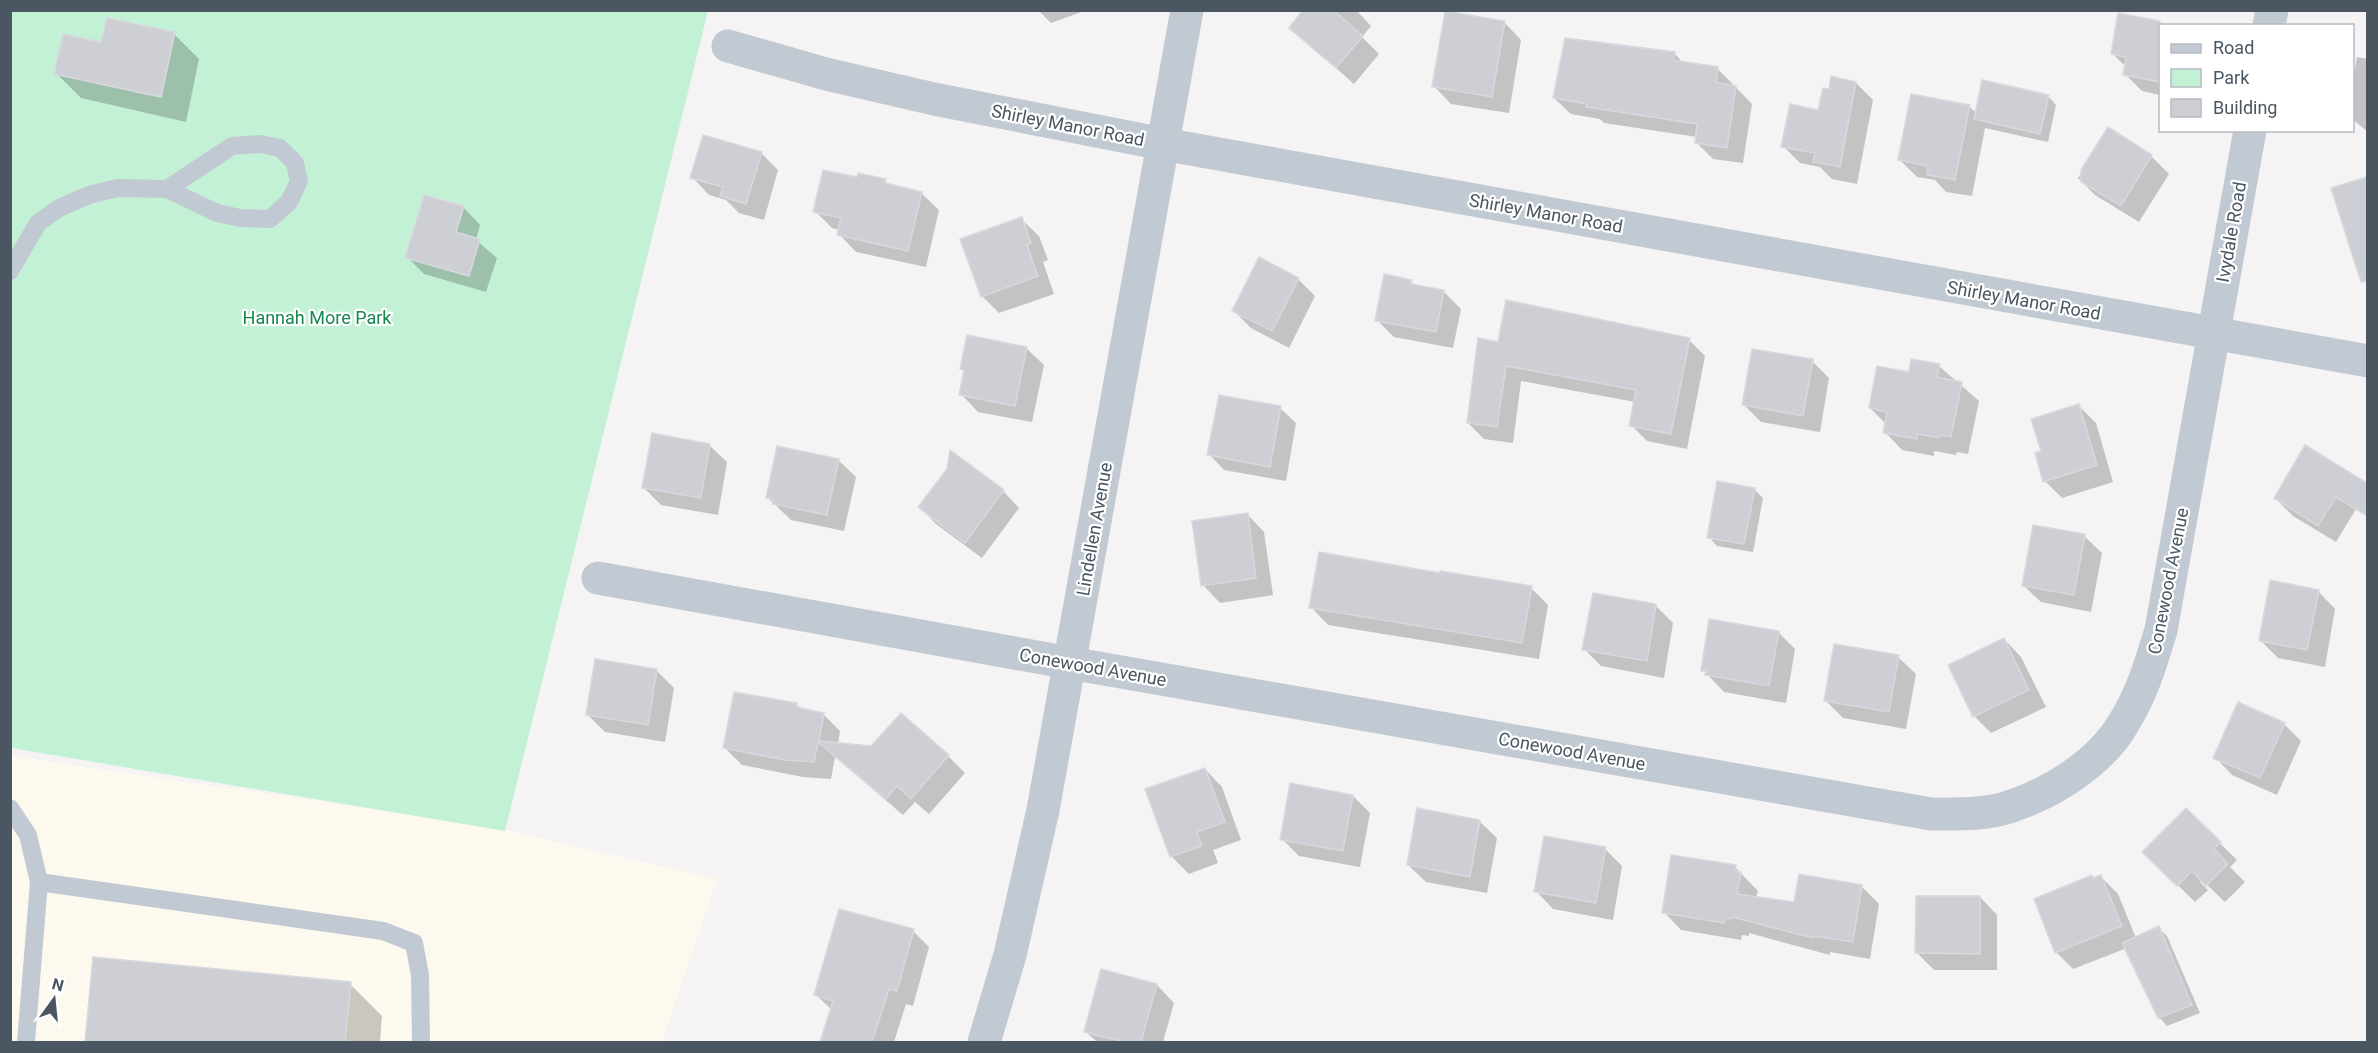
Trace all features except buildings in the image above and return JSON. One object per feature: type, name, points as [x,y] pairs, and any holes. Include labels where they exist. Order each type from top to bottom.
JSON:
[{"type":"street","name":"Lindellen Avenue","points":[[984,1042],[1010,955],[1043,810],[1187,10]]},
{"type":"street","name":"Shirley Manor Road","points":[[728,46],[826,74],[934,99],[1163,144],[2367,361]]},
{"type":"street","name":"Ivydale Road","points":[[2212,334],[2250,132]]},
{"type":"street","name":"Conewood Avenue","points":[[598,578],[1931,814],[1968,814],[2008,807],[2050,788],[2091,762],[2122,726],[2144,684],[2161,630],[2212,334]]},
{"type":"lane","points":[[10,271],[38,223],[59,208],[89,195],[117,188],[167,189],[217,213],[240,218],[270,219],[289,202],[299,181],[295,163],[280,148],[260,144],[232,146],[167,189]]},
{"type":"lane","points":[[10,808],[28,835],[39,882],[26,1042]]},
{"type":"lane","points":[[39,882],[384,931],[414,943],[420,975],[421,1042]]},
{"type":"shaded area","points":[[11,756],[488,826],[717,879],[662,1042],[11,1042]]},
{"type":"green space","name":"Hannah More Park","points":[[10,11],[708,11],[505,831],[11,748]]}]
